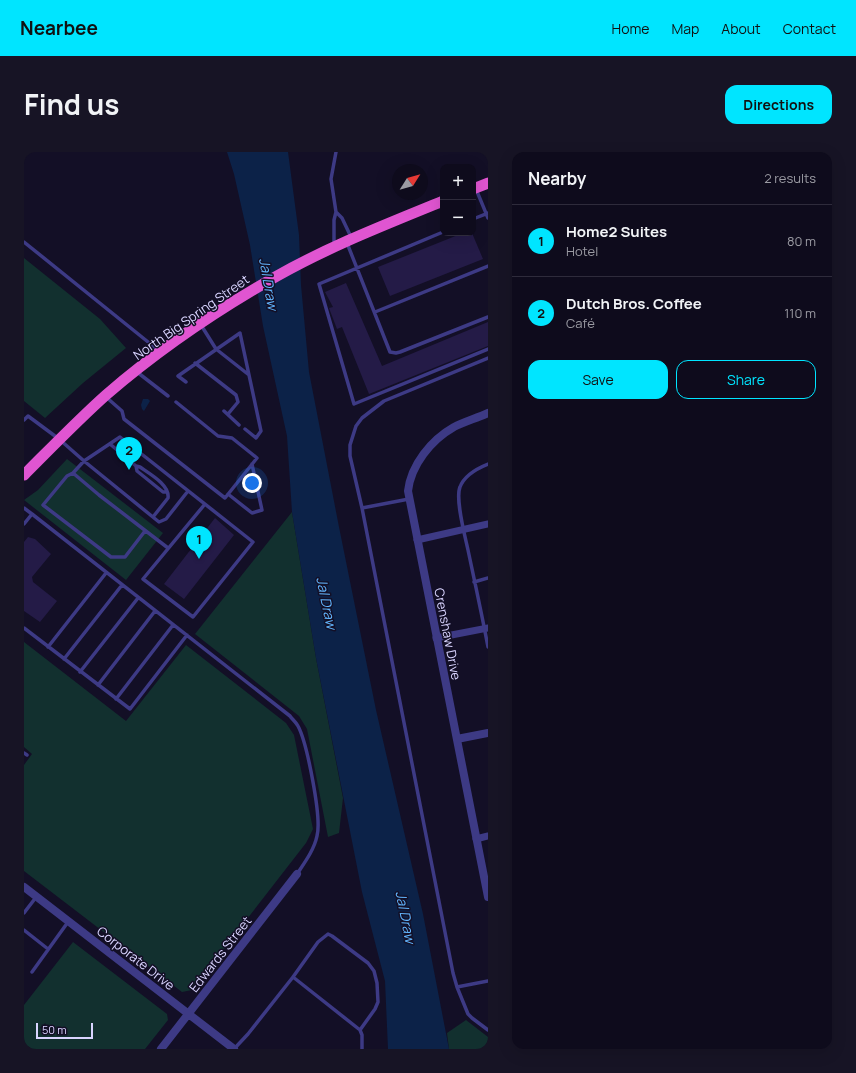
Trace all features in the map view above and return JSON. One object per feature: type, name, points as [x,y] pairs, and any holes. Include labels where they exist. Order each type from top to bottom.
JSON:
[{"type":"highway","points":[[476,188],[488,183]]},
{"type":"highway","name":"North Big Spring Street","points":[[24,475],[59,439],[105,396],[160,352],[200,324],[278,275],[349,240],[440,202]]},
{"type":"street","name":"Crenshaw Drive","points":[[488,413],[454,427],[433,443],[413,471],[409,482],[408,491],[488,897]]},
{"type":"street","points":[[417,540],[488,524]]},
{"type":"street","points":[[436,638],[486,628]]},
{"type":"street","points":[[457,739],[488,733]]},
{"type":"street","points":[[476,839],[488,836]]},
{"type":"street","name":"Edwards Street","points":[[161,1049],[297,874]]},
{"type":"street","name":"Corporate Drive","points":[[24,887],[234,1049]]},
{"type":"lane","points":[[334,248],[334,220],[336,212],[331,179],[336,152]]},
{"type":"lane","points":[[476,193],[487,215],[476,218]]},
{"type":"lane","points":[[336,212],[342,218],[357,268],[390,352],[393,354],[400,352],[488,316]]},
{"type":"lane","points":[[440,233],[319,284],[354,404],[488,349]]},
{"type":"lane","points":[[24,242],[160,352]]},
{"type":"lane","points":[[375,312],[488,266]]},
{"type":"lane","points":[[200,324],[216,348],[249,375]]},
{"type":"lane","points":[[186,382],[178,376],[216,348],[240,333],[260,431],[256,438],[245,429]]},
{"type":"lane","points":[[488,358],[384,401],[362,418],[356,426],[350,446],[350,456],[362,508],[453,973],[468,1014],[488,1030]]},
{"type":"lane","points":[[195,363],[236,395],[238,402],[228,414]]},
{"type":"lane","points":[[136,371],[168,396]]},
{"type":"lane","points":[[105,396],[122,411],[124,419],[225,498],[257,458],[232,438],[218,436],[176,402]]},
{"type":"lane","points":[[224,411],[239,425]]},
{"type":"lane","points":[[24,420],[28,416],[59,439],[159,522],[166,519],[188,491]]},
{"type":"lane","points":[[146,531],[125,556],[111,557],[43,505],[67,476],[73,473],[84,461],[120,436],[253,542],[193,617],[143,580],[204,504]]},
{"type":"lane","points":[[110,444],[136,466],[140,467],[166,487],[169,494],[168,498],[153,517]]},
{"type":"lane","points":[[228,494],[252,513],[262,510],[252,464]]},
{"type":"lane","points":[[488,464],[470,475],[462,483],[459,495],[464,530],[474,582],[486,628],[488,647]]},
{"type":"lane","points":[[73,473],[168,548]]},
{"type":"lane","points":[[362,508],[409,499]]},
{"type":"lane","points":[[24,508],[290,716],[297,725],[312,775],[319,826],[317,837],[309,856],[297,874]]},
{"type":"lane","points":[[24,524],[32,514]]},
{"type":"lane","points":[[48,647],[106,573]]},
{"type":"lane","points":[[474,582],[488,578]]},
{"type":"lane","points":[[64,659],[122,585]]},
{"type":"lane","points":[[80,672],[138,598]]},
{"type":"lane","points":[[98,685],[155,611]]},
{"type":"lane","points":[[116,699],[173,625]]},
{"type":"lane","points":[[24,628],[130,709],[187,636]]},
{"type":"lane","points":[[24,913],[37,896]]},
{"type":"lane","points":[[32,972],[68,921]]},
{"type":"lane","points":[[24,930],[48,949]]},
{"type":"lane","points":[[234,1049],[248,1034],[318,942],[328,934],[368,963],[374,971],[377,983],[378,1002],[375,1009],[360,1030]]},
{"type":"lane","points":[[292,977],[360,1030],[362,1035],[362,1049]]},
{"type":"lane","points":[[457,987],[488,981]]},
{"type":"green space","points":[[24,258],[100,319],[126,348],[83,383],[45,418],[24,401]]},
{"type":"green space","points":[[67,459],[163,533],[126,580],[24,500],[38,490]]},
{"type":"green space","points":[[292,512],[316,658],[343,798],[339,833],[328,837],[307,729],[299,716],[195,634]]},
{"type":"green space","points":[[24,642],[126,721],[186,645],[286,723],[294,735],[313,829],[306,843],[192,990],[182,992],[24,871],[24,765],[32,754],[24,747]]},
{"type":"green space","points":[[73,942],[167,1014],[168,1020],[145,1049],[24,1049],[24,1005]]},
{"type":"green space","points":[[466,1020],[488,1037],[488,1049],[449,1049],[447,1033]]},
{"type":"water","name":"Jal Draw","points":[[227,152],[288,152],[299,235],[301,285],[309,372],[376,710],[423,914],[449,1049],[388,1049],[385,981],[362,892],[316,658],[292,512],[287,436],[263,326],[250,245],[234,174]]},
{"type":"water","points":[[143,399],[148,399],[150,401],[144,411],[141,405]]},
{"type":"building","points":[[456,236],[473,236],[483,259],[390,296],[378,267]]},
{"type":"building","points":[[346,283],[382,366],[488,322],[488,346],[369,394],[342,327],[337,329],[329,308],[333,307],[325,292]]},
{"type":"building","points":[[215,518],[234,535],[184,599],[164,584]]},
{"type":"building","points":[[28,537],[35,539],[51,554],[32,577],[33,582],[57,601],[40,622],[24,611],[24,542]]},
{"type":"place","name":"Dutch Bros. Coffee","points":[[129,470]]},
{"type":"place","name":"Home2 Suites","points":[[199,559]]}]
